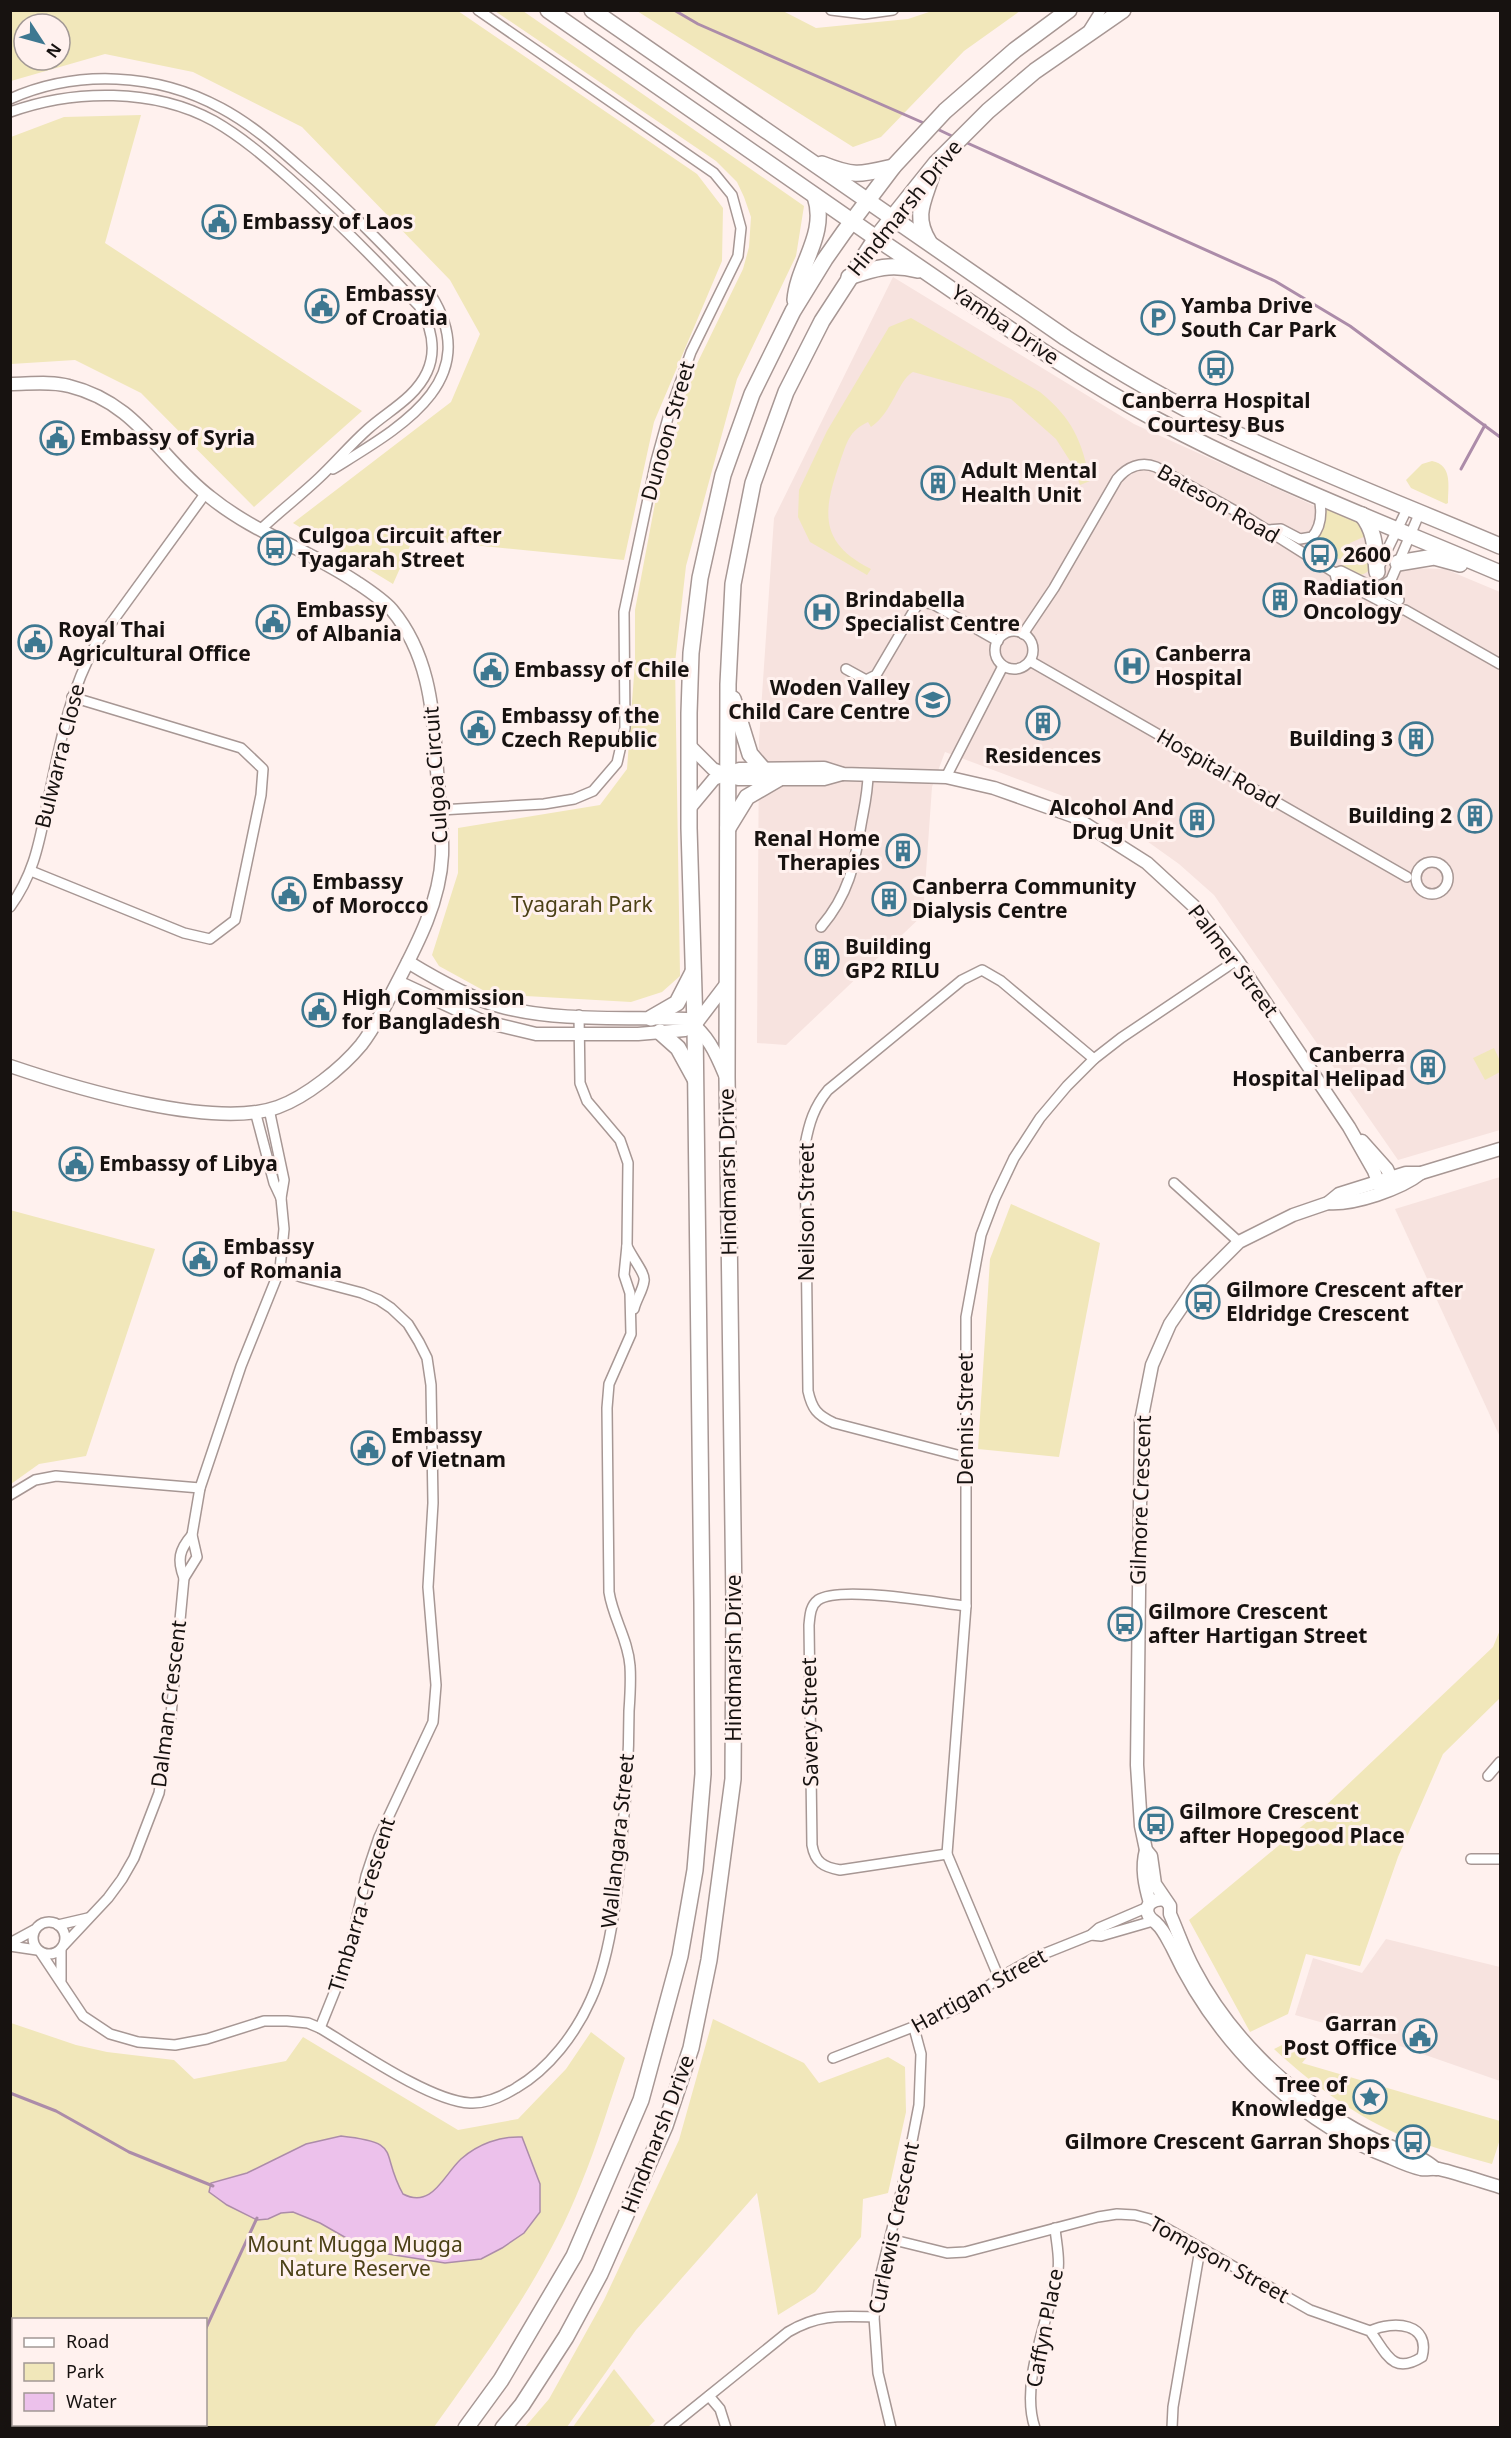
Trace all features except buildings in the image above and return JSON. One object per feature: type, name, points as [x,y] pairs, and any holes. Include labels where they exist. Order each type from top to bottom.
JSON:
[{"type":"main road","name":"Yamba Drive","points":[[548,10],[852,222],[930,272],[996,321],[1116,397],[1214,449],[1319,497],[1495,570]]},
{"type":"main road","name":"Yamba Drive","points":[[592,10],[1066,338],[1177,404],[1267,448],[1500,546]]},
{"type":"main road","name":"Hindmarsh Drive","points":[[503,2427],[522,2405],[566,2337],[600,2274],[666,2126],[691,2048],[709,1960],[734,1779],[727,1077],[728,684],[733,584],[753,483],[786,392],[822,321],[876,238],[939,159],[973,125],[1035,71],[1123,10]]},
{"type":"main road","name":"Hindmarsh Drive","points":[[466,2427],[501,2380],[574,2256],[641,2100],[680,1956],[692,1891],[703,1774],[695,1025],[689,809],[691,653],[700,578],[723,475],[752,394],[793,312],[825,259],[852,222],[893,167],[945,111],[989,71],[1066,12]]},
{"type":"main road","points":[[797,154],[847,174],[858,175],[893,167]]},
{"type":"main road","points":[[932,246],[921,230],[920,217],[939,159]]},
{"type":"main road","points":[[793,312],[795,292],[812,249],[816,228],[818,214],[815,195]]},
{"type":"main road","points":[[849,277],[879,267],[900,265],[930,272]]},
{"type":"main road","points":[[1362,515],[1371,525],[1375,539],[1373,585]]},
{"type":"main road","points":[[1398,563],[1434,557],[1475,569],[1495,570]]},
{"type":"main road","points":[[728,684],[750,754],[763,769]]},
{"type":"main road","points":[[728,828],[747,797],[778,779]]},
{"type":"main road","points":[[651,1018],[677,1003],[694,969]]},
{"type":"main road","points":[[660,1032],[678,1048],[695,1079]]},
{"type":"street","name":"Dunoon Street","points":[[440,810],[544,804],[574,799],[593,790],[617,763],[625,728],[624,612],[656,461],[669,414],[691,352],[738,256],[741,228],[732,195],[714,173],[478,10]]},
{"type":"street","points":[[831,10],[864,14],[893,10]]},
{"type":"street","points":[[1085,36],[1101,10]]},
{"type":"street","points":[[10,99],[65,81],[109,79],[151,83],[188,93],[220,107],[251,126],[324,188],[431,295],[441,312],[448,343],[443,377],[434,392],[424,406],[378,441],[318,478]]},
{"type":"street","points":[[10,112],[70,98],[107,95],[146,99],[183,108],[212,121],[255,150],[313,200],[375,260],[419,306],[427,318],[432,337],[432,354],[421,384],[411,395],[368,429],[260,530]]},
{"type":"street","name":"Culgoa Circuit","points":[[10,384],[66,385],[100,397],[130,415],[205,494],[235,517],[342,572],[374,594],[392,610],[414,645],[428,682],[434,724],[442,856],[435,898],[422,935],[379,1019],[360,1046],[338,1069],[308,1091],[278,1107],[218,1114],[165,1107],[59,1083],[10,1066]]},
{"type":"street","name":"Bateson Road","points":[[1023,634],[1054,588],[1117,479],[1124,471],[1142,464],[1156,467],[1267,530],[1335,573],[1336,578],[1373,585]]},
{"type":"street","name":"Bulwarra Close","points":[[10,907],[32,871],[72,698],[81,670],[96,644],[205,494]]},
{"type":"street","points":[[1267,530],[1281,529],[1300,539],[1311,537],[1320,524],[1322,506],[1319,497]]},
{"type":"street","points":[[1373,585],[1414,510]]},
{"type":"street","points":[[1405,610],[1391,580],[1398,563],[1404,532],[1414,510]]},
{"type":"street","points":[[1373,585],[1391,580]]},
{"type":"street","points":[[1373,585],[1399,600]]},
{"type":"street","points":[[1373,585],[1395,609],[1405,610],[1500,664]]},
{"type":"street","points":[[846,669],[866,680],[876,675],[916,607],[922,602],[933,604],[998,641]]},
{"type":"street","points":[[1012,632],[1023,634],[1028,638],[1033,649],[1030,661],[1020,668],[1003,666],[995,652],[998,641],[1012,632]]},
{"type":"street","name":"Hospital Road","points":[[1030,661],[1407,877],[1424,892],[1434,894],[1443,890],[1448,881],[1446,870],[1438,864],[1428,863],[1419,869]]},
{"type":"street","points":[[946,777],[1003,666]]},
{"type":"street","points":[[32,871],[184,933],[210,939],[235,920],[261,795],[263,770],[241,748],[72,698]]},
{"type":"street","name":"Palmer Street","points":[[689,745],[713,769],[738,779],[824,779],[843,774],[946,777],[1017,795],[1051,807],[1087,824],[1147,863],[1198,910],[1237,960],[1349,1127],[1380,1187]]},
{"type":"street","name":"Palmer Street","points":[[689,809],[714,779],[738,769],[824,768],[843,774]]},
{"type":"street","points":[[821,927],[846,889],[852,874],[868,774]]},
{"type":"street","points":[[1407,877],[1419,869]]},
{"type":"street","points":[[1418,885],[1419,869]]},
{"type":"street","name":"Dennis Street","points":[[999,1978],[947,1854],[966,1606],[966,1317],[981,1235],[994,1198],[1014,1158],[1040,1118],[1067,1086],[1094,1059],[1121,1038],[1237,960]]},
{"type":"street","points":[[408,962],[430,975],[498,1006],[548,1014],[686,1019],[695,1025],[712,1044],[727,1077]]},
{"type":"street","name":"Neilson Street","points":[[965,1457],[834,1423],[819,1416],[811,1406],[807,1391],[805,1145],[809,1123],[817,1103],[828,1090],[962,980],[982,970],[1001,981],[1094,1059]]},
{"type":"street","points":[[398,982],[482,1021],[536,1034],[685,1030],[695,1025],[727,983]]},
{"type":"street","name":"Wallangara Street","points":[[39,1951],[89,2022],[110,2034],[138,2042],[175,2045],[207,2039],[264,2021],[308,2023],[442,2098],[471,2103],[500,2097],[525,2082],[548,2063],[572,2033],[592,1998],[604,1958],[618,1889],[629,1768],[630,1666],[626,1639],[611,1605],[609,1592],[607,1408],[609,1384],[631,1334],[630,1293],[624,1275],[627,1245],[628,1163],[620,1140],[587,1101],[580,1083],[579,1015]]},
{"type":"street","name":"Dalman Crescent","points":[[184,1578],[196,1557],[192,1535],[200,1488],[241,1366],[280,1269],[284,1229],[281,1198],[284,1180],[269,1109]]},
{"type":"street","name":"Dalman Crescent","points":[[255,1111],[274,1183],[281,1198]]},
{"type":"street","name":"Palmer Street","points":[[1349,1127],[1387,1169],[1393,1183]]},
{"type":"street","name":"Gilmore Crescent","points":[[1165,1900],[1155,1884],[1151,1856],[1146,1850],[1141,1826],[1137,1765],[1141,1421],[1152,1365],[1170,1324],[1198,1283],[1239,1242],[1293,1215],[1328,1203],[1343,1204],[1393,1183],[1406,1173],[1421,1173],[1500,1149]]},
{"type":"street","points":[[1174,1184],[1239,1242]]},
{"type":"street","name":"Wallangara Street","points":[[627,1245],[632,1258],[644,1273],[645,1280],[632,1314]]},
{"type":"street","name":"Timbarra Crescent","points":[[280,1269],[362,1293],[391,1308],[408,1324],[419,1342],[427,1358],[431,1385],[433,1503],[428,1587],[436,1685],[433,1722],[379,1837],[366,1876],[347,1961],[320,2028]]},
{"type":"street","points":[[10,1495],[35,1480],[56,1476],[200,1488]]},
{"type":"street","name":"Dalman Crescent","points":[[62,1947],[108,1898],[122,1879],[134,1858],[159,1793],[171,1715],[184,1578],[180,1553],[192,1535]]},
{"type":"street","name":"Savery Street","points":[[947,1854],[840,1870],[825,1867],[814,1858],[809,1625],[811,1609],[818,1600],[831,1594],[851,1593],[966,1606]]},
{"type":"street","points":[[1488,1776],[1500,1762]]},
{"type":"street","name":"Gilmore Crescent","points":[[1146,1850],[1143,1858],[1144,1881],[1149,1905]]},
{"type":"street","points":[[1471,1859],[1500,1859]]},
{"type":"street","points":[[1174,1939],[1148,1914],[1149,1905],[1157,1899],[1165,1900],[1170,1906],[1174,1939],[1211,2017],[1268,2079],[1300,2106],[1351,2139],[1382,2155],[1422,2169],[1436,2169],[1500,2187]]},
{"type":"street","name":"Hartigan Street","points":[[833,2058],[914,2028],[961,2006],[999,1978],[1036,1957],[1091,1935],[1099,1928],[1149,1905]]},
{"type":"street","points":[[1155,1922],[1165,1921],[1170,1914]]},
{"type":"street","points":[[10,1945],[42,1923],[58,1925],[88,1918]]},
{"type":"street","name":"Hartigan Street","points":[[1091,1935],[1101,1936],[1155,1922]]},
{"type":"street","points":[[58,1925],[64,1934],[61,1980]]},
{"type":"street","points":[[34,1930],[32,1941],[39,1951]]},
{"type":"street","points":[[10,1945],[51,1954],[62,1947]]},
{"type":"street","name":"Curlewis Crescent","points":[[891,2427],[878,2373],[873,2317],[918,2105],[921,2054],[914,2028]]},
{"type":"street","name":"Tompson Street","points":[[890,2239],[947,2253],[965,2252],[1098,2217],[1117,2214],[1135,2215],[1158,2223],[1310,2310],[1370,2331]]},
{"type":"street","name":"Caffyn Place","points":[[1035,2427],[1032,2378],[1058,2267],[1055,2228]]},
{"type":"street","points":[[1172,2427],[1173,2407],[1200,2249]]},
{"type":"street","points":[[669,2427],[788,2332],[805,2322],[840,2316],[873,2317]]},
{"type":"street","points":[[1396,2323],[1409,2327],[1421,2336],[1424,2346],[1422,2357],[1413,2363],[1401,2366],[1387,2357],[1370,2331],[1382,2325],[1396,2323]]},
{"type":"street","points":[[709,2396],[720,2409],[726,2427]]},
{"type":"shaded area","name":"Canberra Hospital","points":[[893,277],[1134,424],[1361,527],[1367,549],[1411,568],[1445,569],[1500,592],[1500,1130],[1398,1160],[1214,895],[1179,864],[1137,834],[1063,796],[945,752],[932,787],[923,915],[786,1045],[757,1043],[759,740],[774,518]]},
{"type":"shaded area","points":[[1500,1177],[1500,1437],[1395,1209]]},
{"type":"shaded area","points":[[1386,1939],[1500,1967],[1500,2081],[1374,2037],[1295,2015],[1313,1958],[1362,1973]]},
{"type":"green space","points":[[11,10],[458,11],[697,174],[723,208],[722,261],[654,422],[624,560],[413,539],[393,584],[293,523],[451,402],[480,334],[450,280],[302,127],[193,72],[105,54],[72,63],[72,12],[12,12],[12,72],[42,72],[11,81]]},
{"type":"green space","name":"Tyagarah Park","points":[[495,11],[523,11],[804,206],[796,256],[737,379],[686,566],[675,663],[680,976],[662,992],[631,1002],[490,994],[439,966],[432,955],[458,873],[458,828],[600,805],[627,769],[635,662],[635,610],[659,482],[692,374],[743,269],[749,247],[751,217],[737,182],[716,161]]},
{"type":"green space","points":[[637,11],[783,11],[816,28],[908,19],[932,11],[1020,11],[964,51],[881,137],[853,147]]},
{"type":"green space","points":[[141,115],[105,243],[362,411],[254,507],[141,393],[75,360],[11,364],[11,137],[64,117]]},
{"type":"green space","points":[[911,318],[1040,392],[1051,402],[1068,421],[1079,442],[1090,481],[1080,485],[1072,464],[1056,439],[1011,399],[913,372],[903,382],[879,421],[871,427],[868,422],[862,425],[849,438],[830,496],[829,524],[833,536],[841,548],[871,569],[867,575],[810,542],[798,517],[799,490],[827,431],[889,327]]},
{"type":"green space","points":[[1432,461],[1443,467],[1448,478],[1448,503],[1446,504],[1411,488],[1406,480],[1422,464]]},
{"type":"green space","points":[[1325,508],[1357,521],[1370,534],[1350,543],[1341,559],[1332,558],[1329,561],[1311,548],[1322,532]]},
{"type":"green space","points":[[1370,542],[1372,563],[1365,574],[1359,575],[1342,566],[1354,547]]},
{"type":"green space","points":[[1494,1048],[1500,1061],[1500,1072],[1485,1080],[1473,1058]]},
{"type":"green space","points":[[1011,1204],[1100,1243],[1059,1457],[978,1449],[990,1259]]},
{"type":"green space","points":[[10,1210],[155,1249],[86,1456],[39,1464],[11,1484]]},
{"type":"green space","points":[[1500,1630],[1500,1698],[1443,1754],[1398,1857],[1360,1966],[1306,1954],[1288,2014],[1250,2032],[1189,1920],[1319,1812],[1493,1647]]},
{"type":"green space","points":[[713,2019],[804,2063],[819,2083],[888,2057],[905,2067],[906,2112],[888,2193],[863,2199],[861,2237],[815,2292],[778,2315],[757,2193],[636,2330],[567,2427],[525,2427],[549,2399],[604,2300],[679,2140]]},
{"type":"green space","name":"Mount Mugga Mugga Nature Reserve","points":[[11,2023],[76,2045],[107,2052],[174,2060],[194,2079],[286,2061],[303,2037],[458,2130],[518,2119],[566,2069],[591,2032],[625,2058],[587,2169],[551,2249],[515,2310],[434,2427],[11,2428]]},
{"type":"green space","points":[[1286,2043],[1311,2052],[1302,2063],[1500,2121],[1500,2139],[1492,2164],[1416,2141],[1359,2114],[1323,2090],[1274,2049]]},
{"type":"green space","points":[[614,2369],[655,2421],[648,2427],[573,2427]]},
{"type":"water","points":[[341,2136],[374,2142],[382,2146],[387,2152],[403,2194],[413,2198],[422,2197],[436,2189],[461,2159],[482,2145],[522,2137],[540,2184],[540,2212],[524,2233],[502,2248],[481,2259],[445,2263],[369,2251],[320,2223],[293,2212],[257,2220],[227,2205],[209,2192],[211,2183],[247,2173],[306,2144]]},
{"type":"waterway","points":[[674,10],[698,24],[926,124]]},
{"type":"waterway","points":[[935,128],[954,137]]},
{"type":"waterway","points":[[965,142],[1275,281],[1350,326],[1500,437]]},
{"type":"waterway","points":[[1461,469],[1485,425]]},
{"type":"waterway","points":[[10,2093],[56,2111],[129,2152],[213,2186]]},
{"type":"waterway","points":[[207,2326],[257,2218]]},
{"type":"place","name":"Embassy of Laos","points":[[219,222]]},
{"type":"place","name":"Embassy of Croatia","points":[[322,306]]},
{"type":"place","name":"Yamba Drive South Car Park","points":[[1158,318]]},
{"type":"place","name":"Canberra Hospital Courtesy Bus","points":[[1216,368]]},
{"type":"place","name":"Embassy of Syria","points":[[57,438]]},
{"type":"place","name":"Adult Mental Health Unit","points":[[938,483]]},
{"type":"place","name":"Culgoa Circuit after Tyagarah Street","points":[[275,548]]},
{"type":"place","name":"2600","points":[[1320,555]]},
{"type":"place","name":"Radiation Oncology","points":[[1280,600]]},
{"type":"place","name":"Brindabella Specialist Centre","points":[[822,612]]},
{"type":"place","name":"Embassy of Albania","points":[[273,622]]},
{"type":"place","name":"Royal Thai Agricultural Office","points":[[35,642]]},
{"type":"place","name":"Canberra Hospital","points":[[1132,666]]},
{"type":"place","name":"Embassy of Chile","points":[[491,670]]},
{"type":"place","name":"Woden Valley Child Care Centre","points":[[933,700]]},
{"type":"place","name":"Residences","points":[[1043,723]]},
{"type":"place","name":"Embassy of the Czech Republic","points":[[478,728]]},
{"type":"place","name":"Building 3","points":[[1416,739]]},
{"type":"place","name":"Building 2","points":[[1475,816]]},
{"type":"place","name":"Alcohol And Drug Unit","points":[[1197,820]]},
{"type":"place","name":"Renal Home Therapies","points":[[903,851]]},
{"type":"place","name":"Embassy of Morocco","points":[[289,894]]},
{"type":"place","name":"Canberra Community Dialysis Centre","points":[[889,899]]},
{"type":"place","name":"Building GP2 RILU","points":[[822,959]]},
{"type":"place","name":"High Commission for Bangladesh","points":[[319,1010]]},
{"type":"place","name":"Canberra Hospital Helipad","points":[[1428,1067]]},
{"type":"place","name":"Embassy of Libya","points":[[76,1164]]},
{"type":"place","name":"Embassy of Romania","points":[[200,1259]]},
{"type":"place","name":"Gilmore Crescent after Eldridge Crescent","points":[[1203,1302]]},
{"type":"place","name":"Embassy of Vietnam","points":[[368,1448]]},
{"type":"place","name":"Gilmore Crescent after Hartigan Street","points":[[1125,1624]]},
{"type":"place","name":"Gilmore Crescent after Hopegood Place","points":[[1156,1824]]},
{"type":"place","name":"Garran Post Office","points":[[1420,2036]]},
{"type":"place","name":"Tree of Knowledge","points":[[1370,2097]]},
{"type":"place","name":"Gilmore Crescent Garran Shops","points":[[1413,2142]]}]
